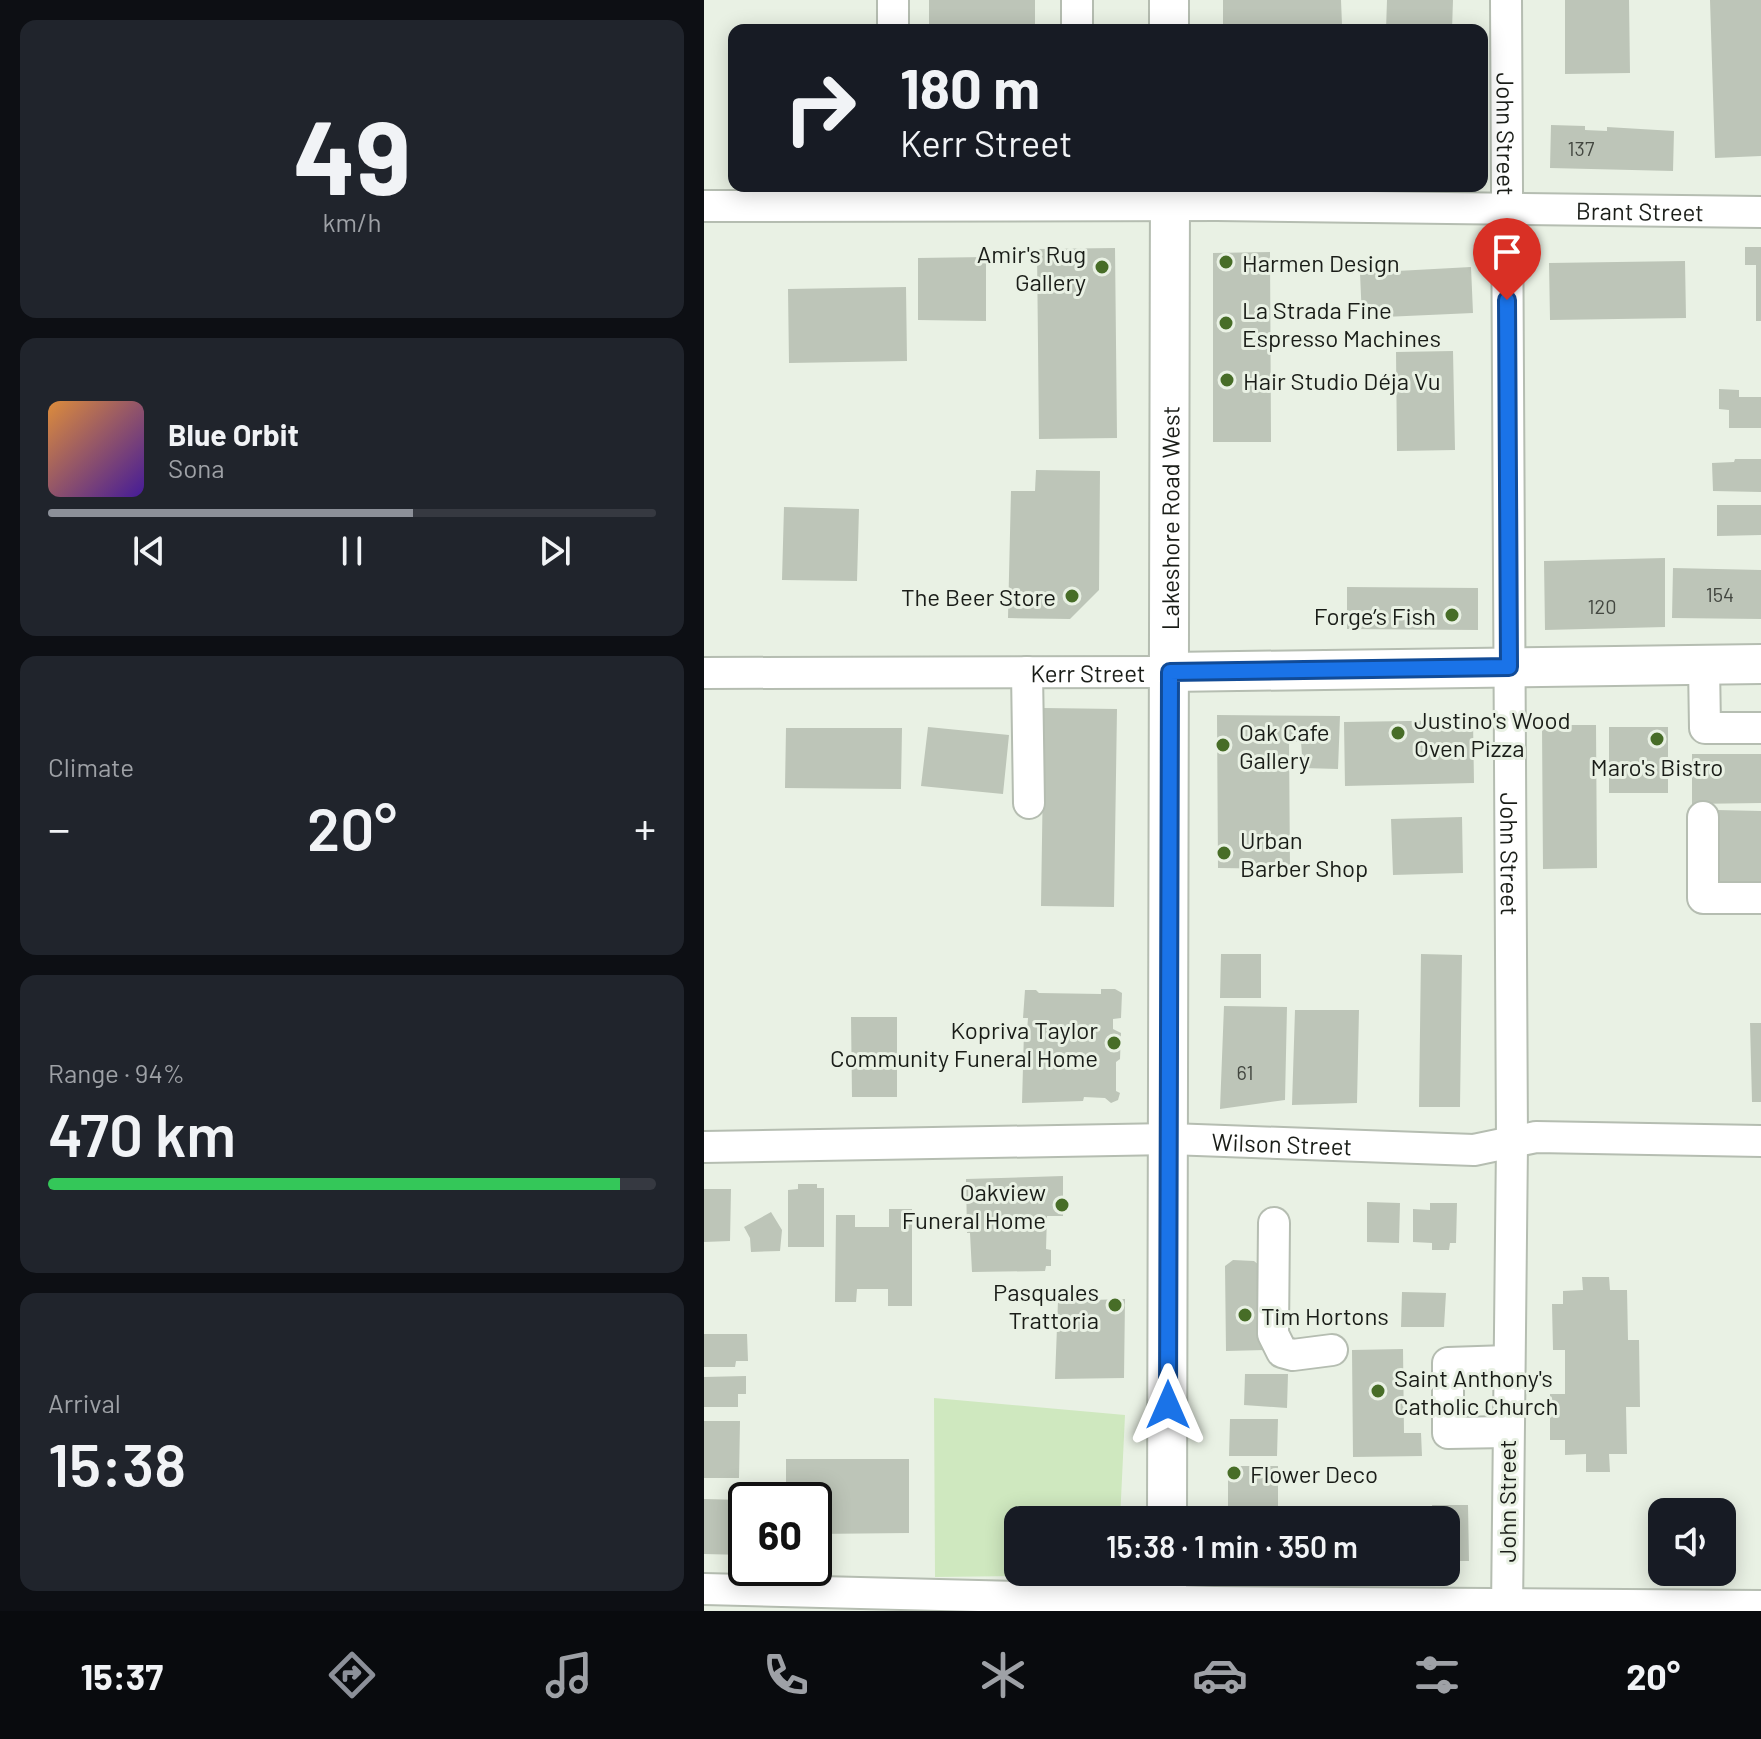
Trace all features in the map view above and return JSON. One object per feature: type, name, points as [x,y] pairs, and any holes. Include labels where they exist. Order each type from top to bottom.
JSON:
[{"type":"main road","points":[[1169,0],[1169,24]]},
{"type":"main road","name":"Lakeshore Road West","points":[[1167,1506],[1170,196]]},
{"type":"main road","name":"Kerr Street","points":[[1170,672],[1761,664]]},
{"type":"street","points":[[893,0],[893,24]]},
{"type":"street","points":[[1077,0],[1077,24]]},
{"type":"street","name":"John Street","points":[[1506,0],[1512,1143],[1506,1608]]},
{"type":"street","name":"Brant Street","points":[[704,206],[892,196],[1170,196],[1506,208],[1761,212]]},
{"type":"street","points":[[1704,665],[1705,728],[1761,728]]},
{"type":"street","points":[[1027,672],[1029,803]]},
{"type":"street","name":"Kerr Street","points":[[704,673],[1170,672]]},
{"type":"street","points":[[1703,817],[1703,898],[1761,898]]},
{"type":"street","name":"Wilson Street","points":[[704,1147],[1170,1139],[1474,1150],[1536,1137],[1761,1141]]},
{"type":"street","points":[[1274,1223],[1273,1334],[1282,1352],[1293,1355],[1332,1350]]},
{"type":"street","points":[[1507,1432],[1448,1433],[1448,1363],[1508,1361]]},
{"type":"street","points":[[704,1589],[1040,1604],[1167,1595],[1506,1608],[1761,1606]]},
{"type":"green space","points":[[934,1398],[1125,1415],[1121,1506],[1004,1506],[1004,1576],[935,1577]]},
{"type":"building","points":[[929,0],[1035,0],[1035,24],[929,24]]},
{"type":"building","points":[[1223,0],[1341,0],[1342,24],[1223,24]]},
{"type":"building","points":[[1387,0],[1453,0],[1452,24],[1386,24]]},
{"type":"building","points":[[1565,0],[1629,0],[1630,73],[1565,74]]},
{"type":"building","points":[[1710,0],[1761,0],[1761,156],[1715,158]]},
{"type":"building","points":[[1551,125],[1585,126],[1585,130],[1607,131],[1607,127],[1674,131],[1673,171],[1550,168]]},
{"type":"building","points":[[1745,247],[1761,247],[1761,321],[1756,321],[1756,265],[1745,265]]},
{"type":"building","points":[[1115,248],[1117,438],[1039,439],[1037,249]]},
{"type":"building","points":[[1270,252],[1271,442],[1213,442],[1213,253]]},
{"type":"building","points":[[986,257],[986,321],[918,320],[918,258]]},
{"type":"building","points":[[1685,261],[1686,318],[1550,320],[1549,263]]},
{"type":"building","points":[[1471,267],[1473,313],[1362,318],[1360,273]]},
{"type":"building","points":[[906,287],[907,361],[789,363],[788,289]]},
{"type":"building","points":[[1453,351],[1455,450],[1397,451],[1396,352]]},
{"type":"building","points":[[1719,389],[1739,390],[1739,397],[1761,397],[1761,428],[1729,428],[1729,410],[1719,409]]},
{"type":"building","points":[[1735,459],[1761,459],[1761,492],[1713,491],[1712,463],[1734,462]]},
{"type":"building","points":[[1036,470],[1100,471],[1099,590],[1070,619],[1008,618],[1011,491],[1035,491]]},
{"type":"building","points":[[1717,505],[1761,505],[1761,535],[1717,536]]},
{"type":"building","points":[[784,507],[859,509],[857,581],[782,580]]},
{"type":"building","points":[[1665,558],[1665,627],[1545,630],[1544,561]]},
{"type":"building","points":[[1673,568],[1761,570],[1761,619],[1672,618]]},
{"type":"building","points":[[1347,587],[1478,588],[1478,630],[1347,629]]},
{"type":"building","points":[[1044,708],[1117,709],[1114,907],[1041,906]]},
{"type":"building","points":[[1217,715],[1340,716],[1338,769],[1303,768],[1301,742],[1289,742],[1290,869],[1218,868]]},
{"type":"building","points":[[1473,720],[1474,783],[1345,786],[1344,722]]},
{"type":"building","points":[[1542,725],[1596,725],[1597,868],[1543,869]]},
{"type":"building","points":[[928,727],[1009,735],[1003,794],[921,786]]},
{"type":"building","points":[[1609,727],[1668,727],[1668,793],[1609,793]]},
{"type":"building","points":[[786,728],[902,728],[901,789],[785,788]]},
{"type":"building","points":[[1692,754],[1761,754],[1761,803],[1692,804]]},
{"type":"building","points":[[1717,810],[1761,811],[1761,886],[1715,885]]},
{"type":"building","points":[[1462,817],[1463,873],[1393,875],[1391,819]]},
{"type":"building","points":[[1221,954],[1261,954],[1261,998],[1220,998]]},
{"type":"building","points":[[1421,954],[1462,955],[1460,1107],[1419,1107]]},
{"type":"building","points":[[1101,989],[1115,989],[1122,993],[1121,1018],[1113,1019],[1113,1029],[1121,1033],[1120,1059],[1116,1062],[1118,1100],[1111,1103],[1105,1098],[1084,1097],[1083,1101],[1022,1103],[1024,1031],[1027,1031],[1028,1018],[1023,1018],[1025,990],[1101,994]]},
{"type":"building","points":[[1224,1006],[1287,1007],[1285,1100],[1220,1109]]},
{"type":"building","points":[[1295,1010],[1359,1010],[1357,1103],[1292,1105]]},
{"type":"building","points":[[851,1017],[897,1017],[897,1097],[852,1097]]},
{"type":"building","points":[[1750,1023],[1761,1023],[1761,1102],[1752,1102]]},
{"type":"building","points":[[1063,1176],[1063,1216],[1047,1216],[1046,1249],[1051,1250],[1051,1266],[1046,1266],[1045,1271],[972,1272],[970,1233],[967,1233],[966,1179]]},
{"type":"building","points":[[798,1184],[817,1184],[817,1188],[824,1188],[824,1247],[788,1247],[788,1190],[798,1189]]},
{"type":"building","points":[[704,1189],[731,1189],[730,1241],[704,1242]]},
{"type":"building","points":[[1367,1202],[1400,1203],[1399,1243],[1367,1242]]},
{"type":"building","points":[[1430,1203],[1457,1203],[1456,1243],[1450,1243],[1449,1250],[1432,1250],[1432,1243],[1413,1242],[1413,1209],[1430,1210]]},
{"type":"building","points":[[889,1209],[912,1209],[912,1306],[888,1306],[888,1289],[857,1289],[856,1302],[835,1302],[836,1215],[855,1215],[855,1227],[889,1227]]},
{"type":"building","points":[[771,1212],[782,1230],[780,1251],[751,1252],[750,1238],[744,1227]]},
{"type":"building","name":"Tim Hortons","points":[[1233,1260],[1254,1261],[1259,1265],[1258,1280],[1266,1280],[1265,1350],[1226,1351],[1225,1266]]},
{"type":"building","points":[[1582,1277],[1609,1277],[1610,1290],[1627,1290],[1628,1340],[1639,1340],[1640,1407],[1626,1407],[1627,1454],[1609,1454],[1610,1472],[1586,1472],[1586,1454],[1565,1455],[1565,1440],[1550,1440],[1550,1394],[1565,1394],[1565,1350],[1553,1350],[1552,1304],[1563,1304],[1563,1291],[1583,1290]]},
{"type":"building","points":[[1402,1292],[1446,1293],[1444,1327],[1401,1327]]},
{"type":"building","points":[[1125,1299],[1124,1378],[1055,1379],[1058,1301]]},
{"type":"building","points":[[704,1334],[747,1334],[748,1361],[736,1361],[735,1367],[704,1367]]},
{"type":"building","name":"Saint Anthony's Catholic Church","points":[[1403,1349],[1404,1433],[1421,1433],[1422,1456],[1353,1457],[1352,1350]]},
{"type":"building","points":[[1245,1374],[1288,1374],[1287,1408],[1244,1405]]},
{"type":"building","points":[[746,1376],[746,1394],[738,1394],[738,1407],[704,1407],[704,1377]]},
{"type":"building","points":[[1230,1419],[1278,1419],[1277,1456],[1229,1456]]},
{"type":"building","points":[[704,1421],[740,1421],[739,1478],[704,1478]]},
{"type":"building","points":[[786,1459],[909,1459],[909,1533],[832,1534],[832,1482],[786,1482]]},
{"type":"building","points":[[1228,1466],[1278,1466],[1278,1506],[1228,1506]]},
{"type":"building","points":[[704,1499],[728,1500],[728,1555],[704,1554]]},
{"type":"building","points":[[1468,1505],[1469,1561],[1460,1561],[1460,1506],[1432,1506]]},
{"type":"place","name":"Harmen Design","points":[[1226,262]]},
{"type":"place","name":"Amir's Rug Gallery","points":[[1102,267]]},
{"type":"place","name":"La Strada Fine Espresso Machines","points":[[1226,323]]},
{"type":"place","name":"Hair Studio Déja Vu","points":[[1227,380]]},
{"type":"place","name":"The Beer Store","points":[[1072,596]]},
{"type":"place","name":"Forge’s Fish","points":[[1452,615]]},
{"type":"place","name":"Justino's Wood Oven Pizza","points":[[1398,733]]},
{"type":"place","name":"Maro's Bistro","points":[[1657,739]]},
{"type":"place","name":"Oak Cafe Gallery","points":[[1223,745]]},
{"type":"place","name":"Urban Barber Shop","points":[[1224,853]]},
{"type":"place","name":"Kopriva Taylor Community Funeral Home","points":[[1114,1043]]},
{"type":"place","name":"Oakview Funeral Home","points":[[1062,1205]]},
{"type":"place","name":"Pasquales Trattoria","points":[[1115,1305]]},
{"type":"place","name":"Tim Hortons","points":[[1245,1315]]},
{"type":"place","name":"Saint Anthony's Catholic Church","points":[[1378,1391]]},
{"type":"place","name":"Flower Deco","points":[[1234,1473]]},
{"type":"route","points":[[1168,1405],[1170,672],[1509,667],[1507,300]]}]
